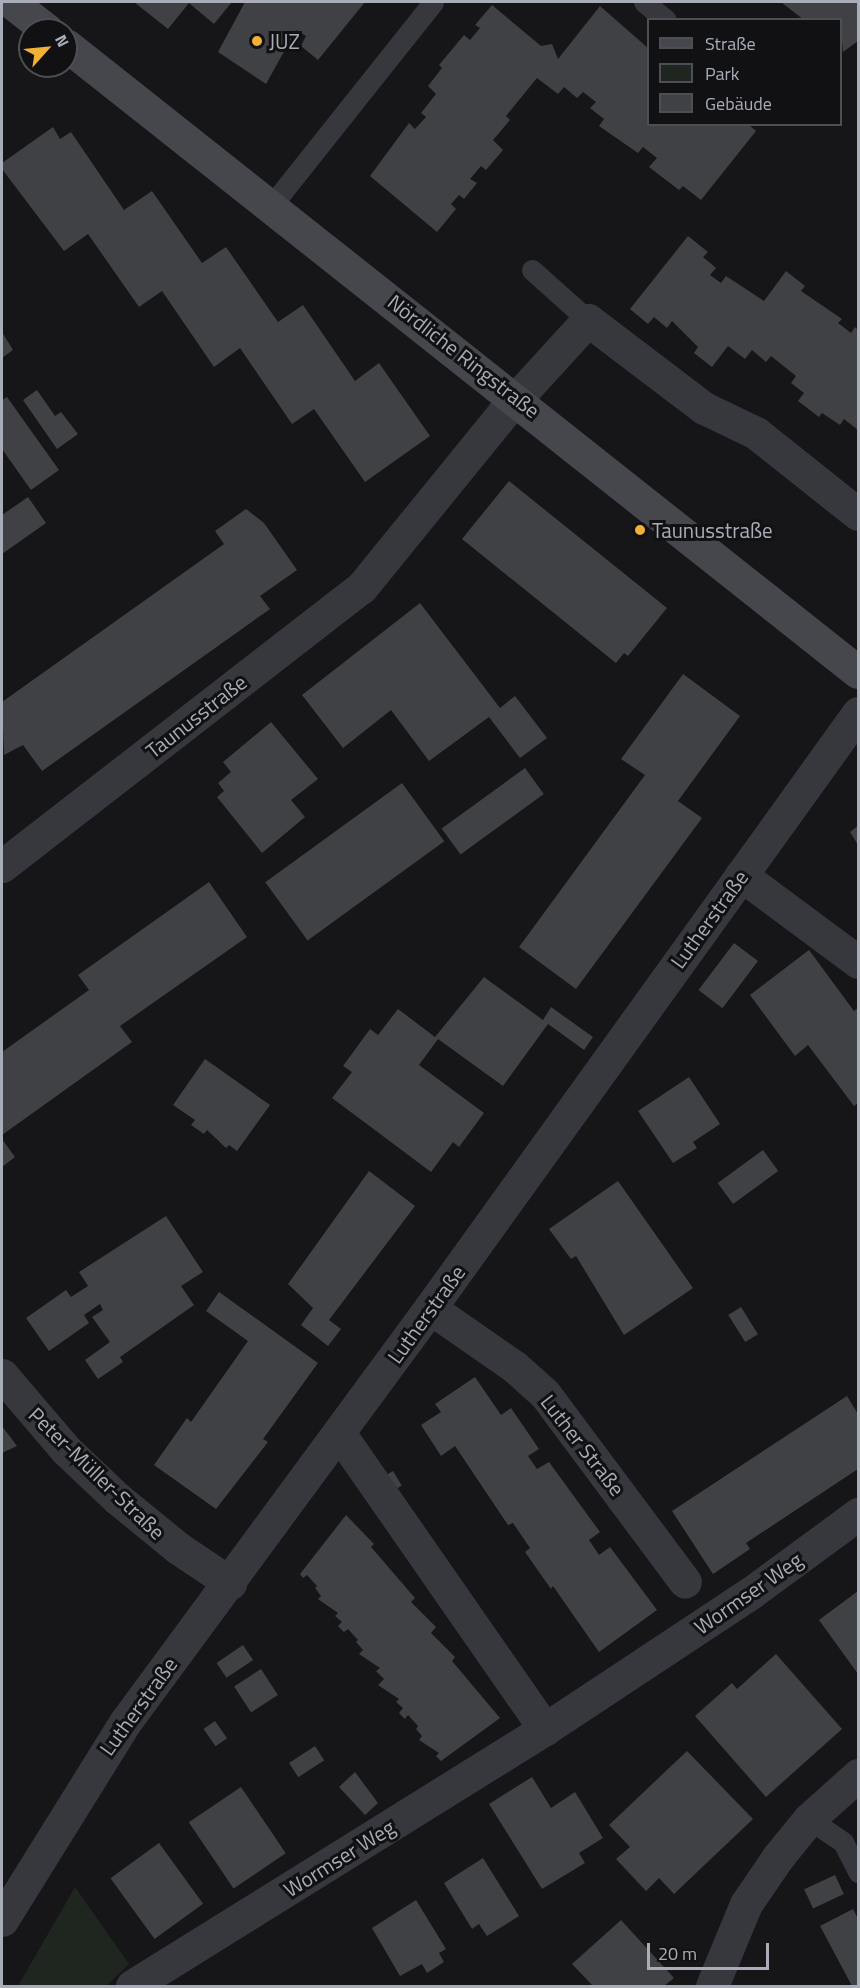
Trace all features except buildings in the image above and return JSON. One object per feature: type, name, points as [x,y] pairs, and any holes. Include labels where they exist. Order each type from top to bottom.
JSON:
[{"type":"street","points":[[11,2],[32,18]]},
{"type":"street","name":"Nördliche Ringstraße","points":[[78,54],[517,398],[858,672]]},
{"type":"street","points":[[588,320],[704,408],[756,433],[858,514]]},
{"type":"street","name":"Taunusstraße","points":[[2,866],[361,588],[517,398],[588,320]]},
{"type":"street","name":"Lutherstraße","points":[[2,1920],[93,1768],[430,1308],[858,713]]},
{"type":"street","points":[[741,875],[858,962]]},
{"type":"street","name":"Luther Straße","points":[[430,1308],[515,1367],[545,1394],[685,1582]]},
{"type":"street","name":"Peter-Müller-Straße","points":[[2,1375],[66,1450],[118,1499],[178,1548],[230,1583]]},
{"type":"street","points":[[339,1433],[545,1729]]},
{"type":"street","name":"Wormser Weg","points":[[132,1986],[545,1729],[752,1593],[858,1514]]},
{"type":"street","points":[[712,1986],[746,1904],[809,1818],[858,1775]]},
{"type":"lane","points":[[271,206],[433,2]]},
{"type":"lane","points":[[644,2],[664,18]]},
{"type":"lane","points":[[532,270],[588,320]]},
{"type":"lane","points":[[809,1818],[843,1842],[858,1872]]},
{"type":"green space","points":[[75,1887],[129,1964],[106,1986],[18,1986]]},
{"type":"place","name":"JUZ","points":[[257,41]]},
{"type":"place","name":"Taunusstraße","points":[[640,530]]}]
